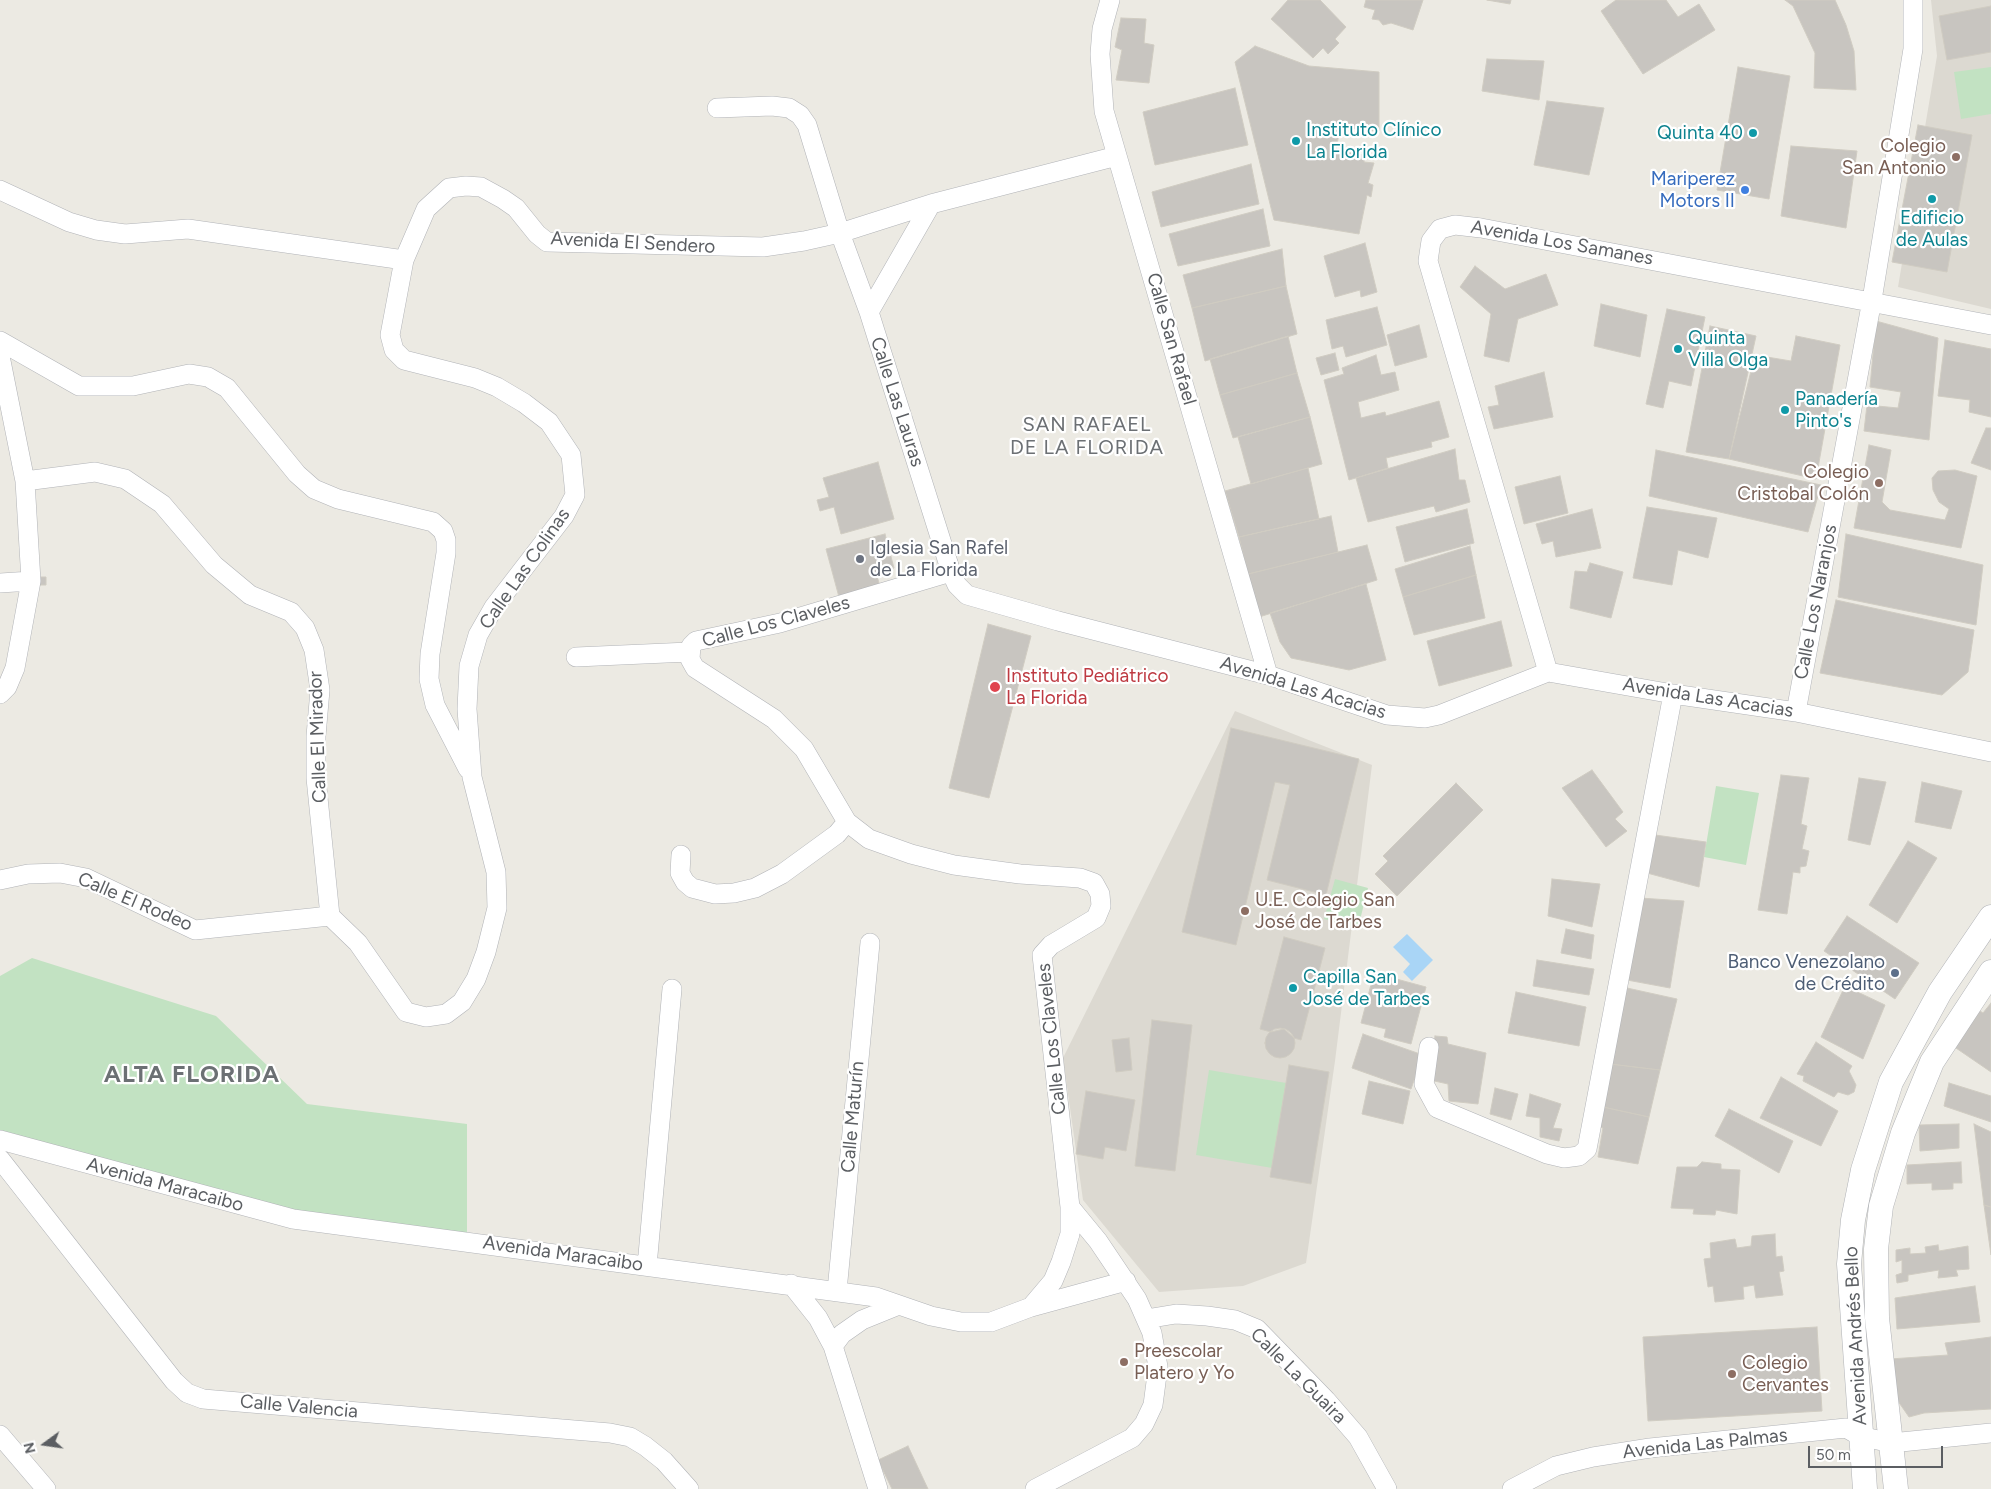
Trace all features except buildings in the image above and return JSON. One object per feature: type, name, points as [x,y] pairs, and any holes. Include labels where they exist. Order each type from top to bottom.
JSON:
[{"type":"street","name":"Calle San Rafael","points":[[1110,0],[1102,29],[1100,54],[1104,111],[1268,675]]},
{"type":"street","points":[[1897,0],[1912,20]]},
{"type":"street","name":"Calle Los Naranjos","points":[[1796,712],[1872,300],[1913,49],[1913,0]]},
{"type":"street","name":"Calle Las Lauras","points":[[717,108],[772,106],[789,108],[800,115],[807,125],[840,233],[869,312],[951,572]]},
{"type":"street","name":"Avenida El Sendero","points":[[404,260],[426,209],[449,188],[481,187],[516,208],[537,234],[547,242],[749,248],[804,241],[840,233],[931,204],[1117,156]]},
{"type":"street","points":[[0,190],[68,222],[96,230],[125,234],[188,229],[404,260]]},
{"type":"street","points":[[869,312],[931,204]]},
{"type":"street","name":"Avenida Los Samanes","points":[[1548,672],[1431,274],[1428,261],[1430,241],[1440,229],[1455,225],[1481,228],[1872,300],[1991,325]]},
{"type":"street","name":"Calle Las Colinas","points":[[330,916],[358,943],[406,1012],[426,1017],[446,1014],[462,1002],[476,979],[486,952],[497,908],[496,872],[472,777],[467,709],[469,666],[478,635],[494,606],[564,516],[575,494],[571,455],[563,440],[548,422],[524,403],[475,378],[404,360],[394,350],[390,335],[404,260]]},
{"type":"street","points":[[0,341],[79,386],[133,386],[189,374],[208,377],[227,388],[297,474],[314,490],[338,499],[433,522],[443,531],[446,540],[446,552],[430,654],[429,679],[435,705],[472,777]]},
{"type":"street","points":[[0,356],[25,481],[31,581],[15,668],[7,687],[0,694]]},
{"type":"street","name":"Calle El Mirador","points":[[25,481],[95,472],[125,479],[162,504],[214,564],[250,595],[291,612],[305,628],[314,650],[320,690],[316,736],[316,778],[330,916]]},
{"type":"street","name":"Avenida Las Acacias","points":[[951,572],[957,585],[967,595],[1058,621],[1268,675],[1387,715],[1424,718],[1440,715],[1548,672],[1673,694],[1796,712],[1991,752]]},
{"type":"street","name":"Calle Los Claveles","points":[[951,572],[780,623],[696,641],[691,646],[689,652],[690,659],[695,668],[774,719],[804,750],[847,822],[869,839],[910,854],[954,866],[1020,874],[1080,878],[1094,883],[1100,894],[1101,906],[1096,918],[1051,945],[1042,955],[1070,1207]]},
{"type":"street","points":[[0,583],[31,581]]},
{"type":"street","points":[[576,657],[689,652]]},
{"type":"street","points":[[1429,1047],[1424,1084],[1437,1108],[1547,1154],[1564,1158],[1579,1156],[1587,1148],[1673,694]]},
{"type":"street","points":[[681,856],[680,873],[685,882],[692,888],[715,894],[734,893],[755,888],[782,874],[837,834],[847,822]]},
{"type":"street","name":"Calle El Rodeo","points":[[0,880],[28,874],[52,873],[86,878],[195,930],[330,916]]},
{"type":"street","name":"Avenida Andrés Bello","points":[[1865,1489],[1849,1264],[1853,1220],[1863,1170],[1891,1082],[1940,992],[1991,917]]},
{"type":"street","name":"Calle Maturín","points":[[837,1291],[870,943]]},
{"type":"street","name":"Avenida Andrés Bello","points":[[1896,1489],[1877,1318],[1876,1248],[1881,1206],[1903,1133],[1932,1062],[1991,972]]},
{"type":"street","points":[[647,1266],[672,989]]},
{"type":"street","name":"Avenida Maracaibo","points":[[0,1140],[294,1219],[791,1284],[876,1297],[932,1316],[961,1322],[991,1322],[1031,1307],[1126,1281]]},
{"type":"street","name":"Calle Valencia","points":[[0,1159],[174,1381],[187,1393],[203,1399],[610,1433],[630,1437],[645,1446],[664,1460],[689,1489]]},
{"type":"street","points":[[1035,1489],[1132,1438],[1144,1424],[1153,1405],[1158,1368],[1152,1333],[1126,1281],[1070,1207]]},
{"type":"street","points":[[1031,1307],[1053,1281],[1070,1234],[1070,1207]]},
{"type":"street","points":[[791,1284],[818,1318],[833,1346],[878,1489]]},
{"type":"street","points":[[833,1346],[842,1334],[862,1320],[899,1305]]},
{"type":"street","name":"Calle La Guaira","points":[[1146,1319],[1176,1314],[1207,1316],[1235,1320],[1257,1329],[1358,1437],[1387,1489]]},
{"type":"street","name":"Avenida Las Palmas","points":[[1512,1489],[1556,1466],[1603,1455],[1650,1448],[1846,1428],[1860,1436],[1890,1443],[1991,1433]]},
{"type":"street","points":[[0,1435],[46,1489]]},
{"type":"shaded area","name":"Colegio San Antonio","points":[[1931,0],[1991,0],[1991,309],[1898,287],[1937,56]]},
{"type":"shaded area","name":"U.E. Colegio San José de Tarbes","points":[[1235,711],[1372,765],[1335,1061],[1306,1263],[1243,1286],[1159,1292],[1083,1200],[1063,1058]]},
{"type":"green space","points":[[1991,67],[1991,114],[1961,119],[1954,72]]},
{"type":"green space","points":[[1716,786],[1759,793],[1746,865],[1704,857]]},
{"type":"green space","points":[[1335,879],[1368,888],[1358,928],[1324,919]]},
{"type":"green space","points":[[32,958],[216,1016],[307,1104],[467,1124],[467,1236],[292,1212],[0,1130],[0,976]]},
{"type":"green space","points":[[1209,1070],[1298,1085],[1284,1170],[1196,1155]]},
{"type":"water","points":[[1407,934],[1433,960],[1412,981],[1403,972],[1410,964],[1393,947]]},
{"type":"place","name":"Quinta 40","points":[[1753,133]]},
{"type":"place","name":"Instituto Clínico La Florida","points":[[1296,141]]},
{"type":"place","name":"Colegio San Antonio","points":[[1956,157]]},
{"type":"place","name":"Mariperez Motors II","points":[[1745,190]]},
{"type":"place","name":"Edificio de Aulas","points":[[1932,199]]},
{"type":"place","name":"Quinta Villa Olga","points":[[1678,349]]},
{"type":"place","name":"Panadería Pinto's","points":[[1785,410]]},
{"type":"place","name":"Colegio Cristobal Colón","points":[[1879,483]]},
{"type":"place","name":"Iglesia San Rafel de La Florida","points":[[860,559]]},
{"type":"place","name":"Instituto Pediátrico La Florida","points":[[995,687]]},
{"type":"place","name":"U.E. Colegio San José de Tarbes","points":[[1245,911]]},
{"type":"place","name":"Banco Venezolano de Crédito","points":[[1895,973]]},
{"type":"place","name":"Capilla San José de Tarbes","points":[[1293,988]]},
{"type":"place","name":"Preescolar Platero y Yo","points":[[1124,1362]]},
{"type":"place","name":"Colegio Cervantes","points":[[1732,1374]]},
{"type":"district","name":"SAN RAFAEL DE LA FLORIDA","points":[[1087,436]]},
{"type":"district","name":"ALTA FLORIDA","points":[[192,1075]]}]
